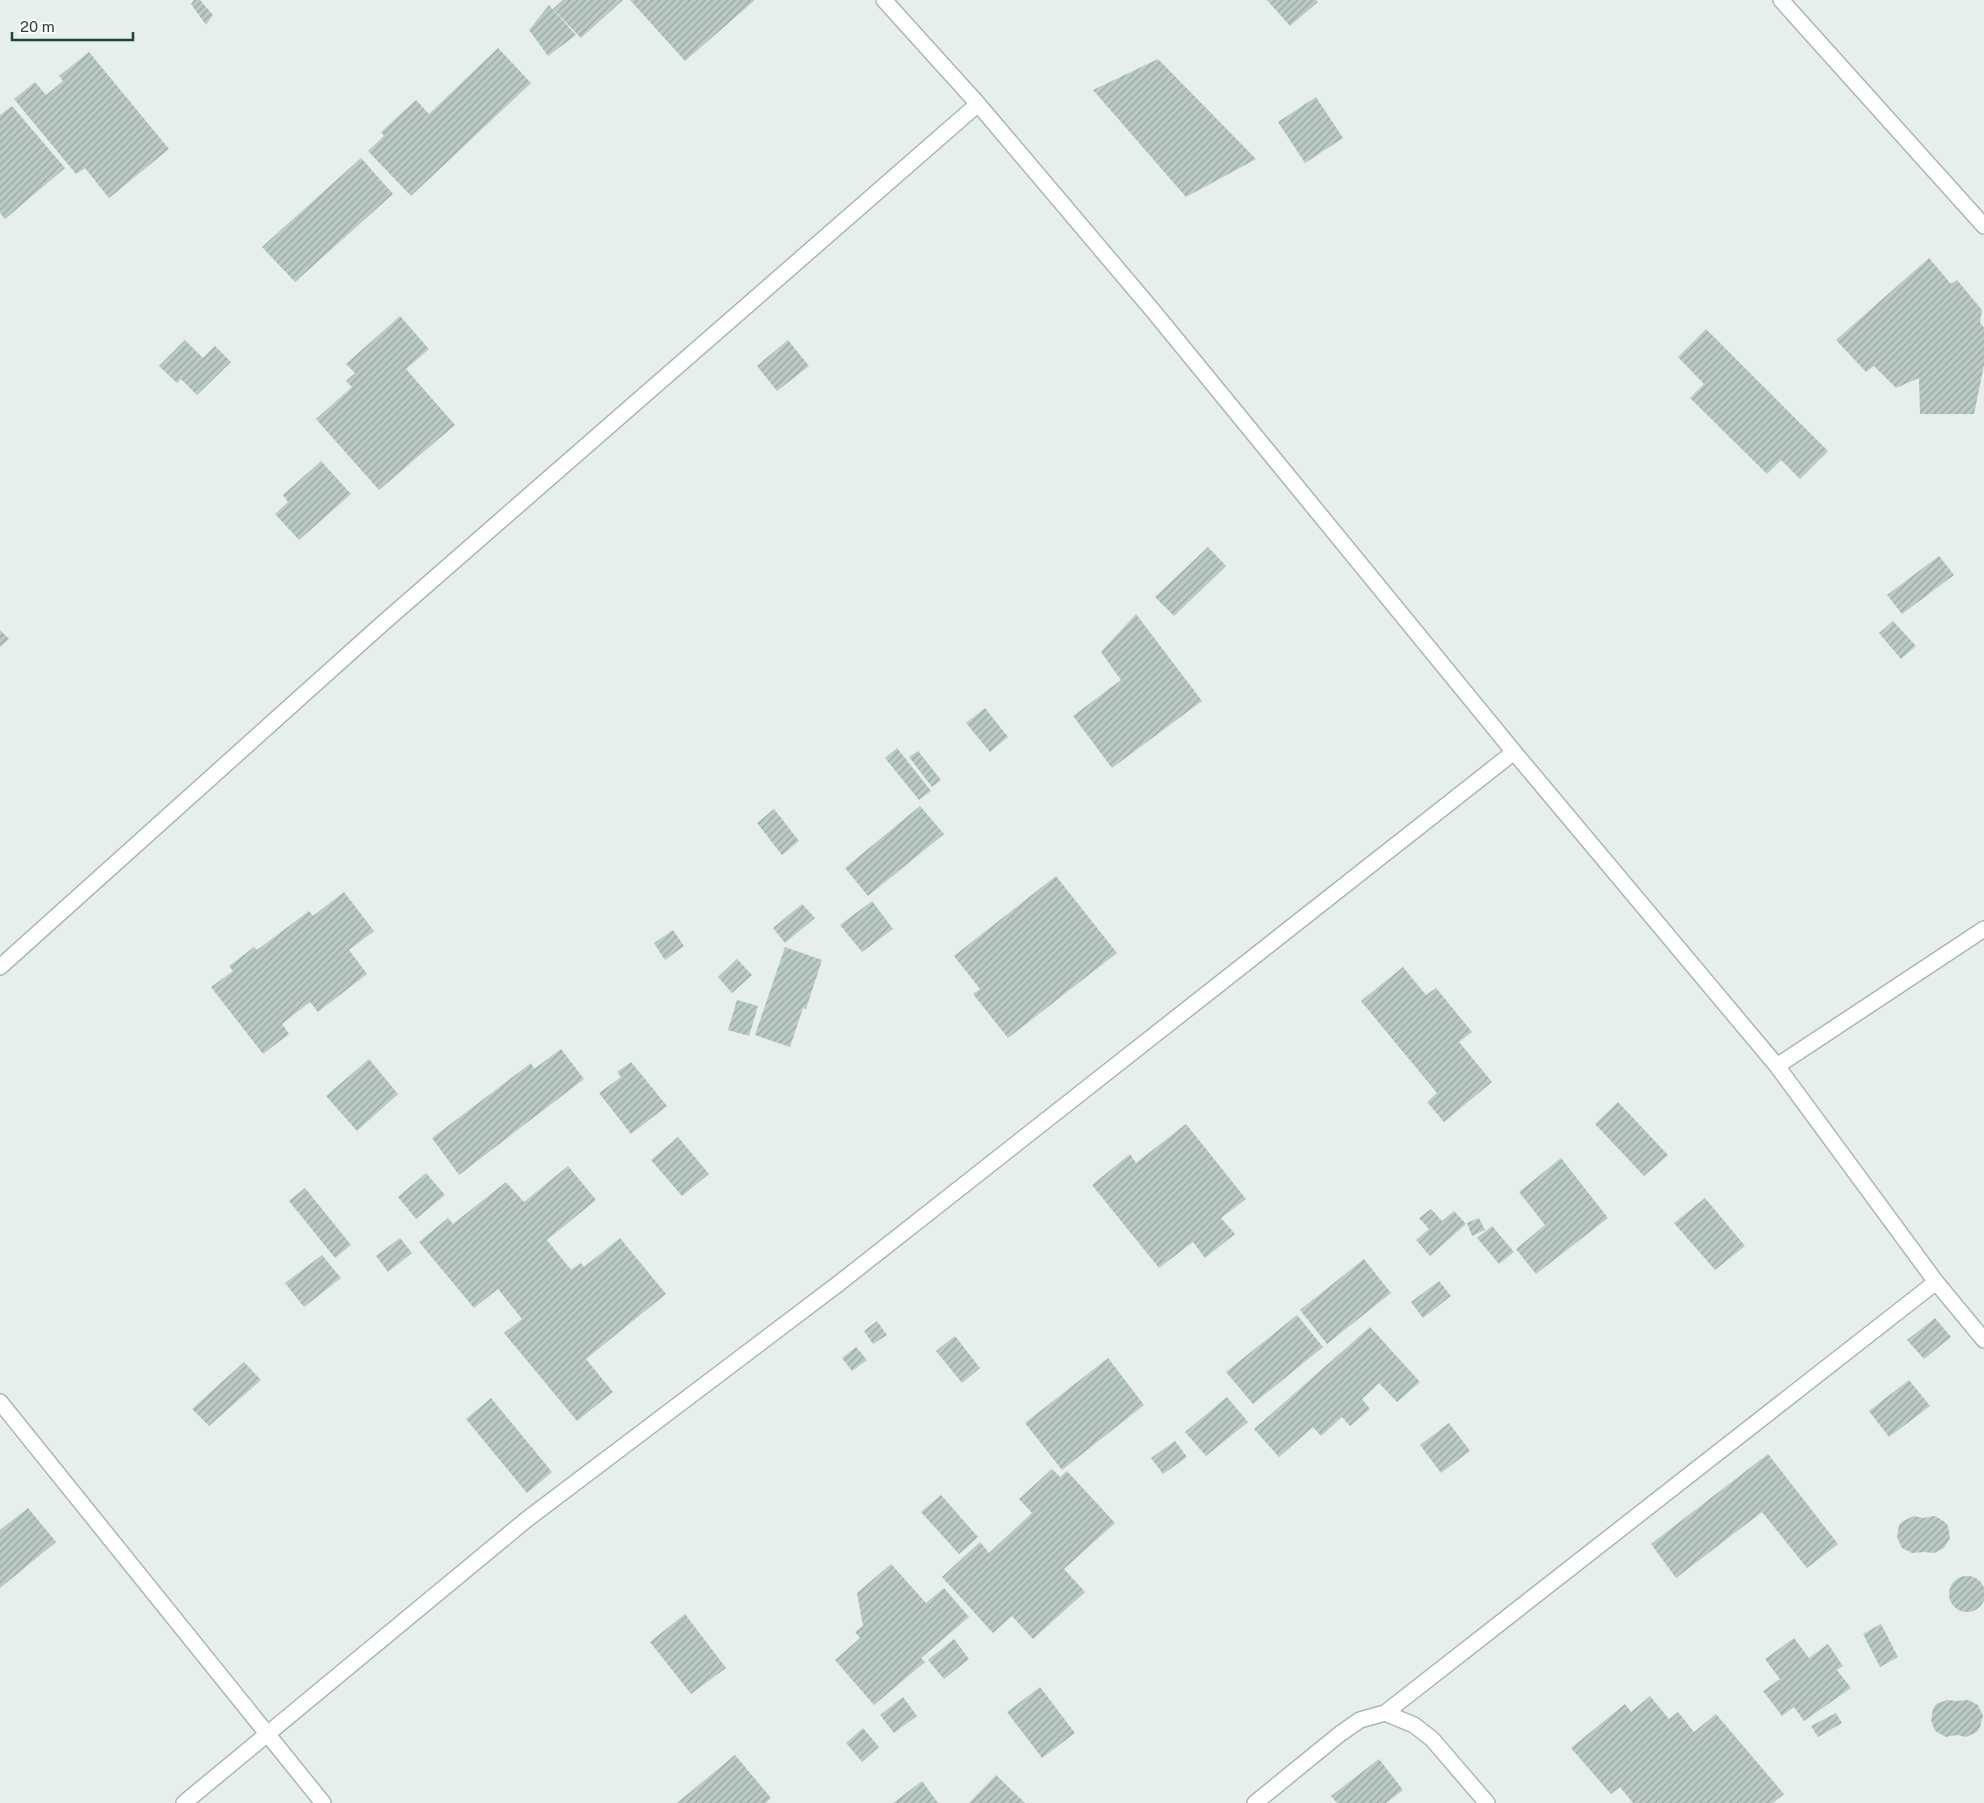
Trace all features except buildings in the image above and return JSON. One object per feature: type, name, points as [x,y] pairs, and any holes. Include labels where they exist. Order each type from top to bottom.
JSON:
[{"type":"street","points":[[884,0],[978,104],[1154,312],[1514,752],[1777,1066],[1936,1282],[1984,1340]]},
{"type":"street","points":[[1781,0],[1984,226]]},
{"type":"street","points":[[0,967],[382,624],[978,104]]},
{"type":"street","points":[[184,1803],[526,1520],[838,1284],[1514,752]]},
{"type":"street","points":[[1777,1066],[1984,929]]},
{"type":"street","points":[[1255,1803],[1340,1733],[1360,1720],[1385,1713],[1936,1282]]},
{"type":"street","points":[[0,1402],[323,1803]]},
{"type":"street","points":[[1385,1713],[1414,1725],[1432,1739],[1487,1803]]}]
